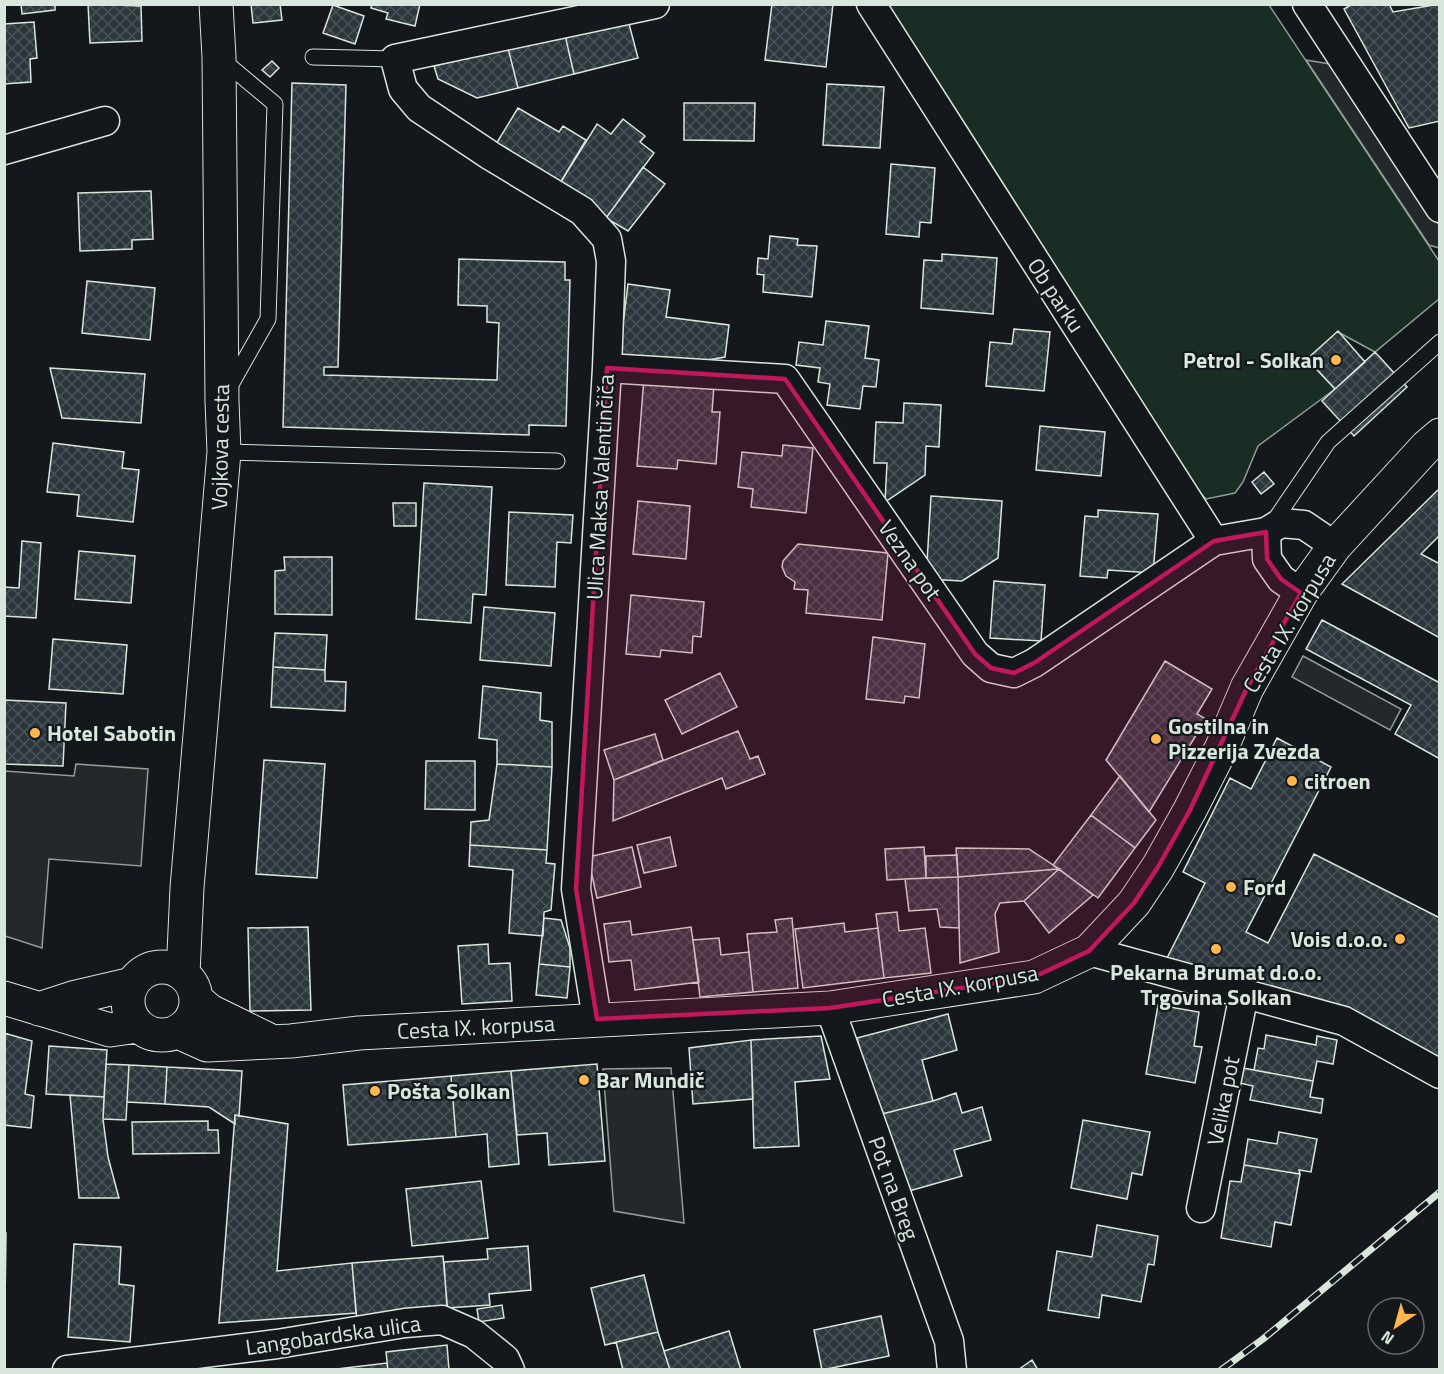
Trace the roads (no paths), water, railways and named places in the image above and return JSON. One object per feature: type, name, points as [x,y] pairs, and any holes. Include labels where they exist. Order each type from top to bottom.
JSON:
[{"type":"main road","name":"Vojkova cesta","points":[[166,981],[163,948],[187,888],[224,452],[219,57],[216,4]]},
{"type":"main road","name":"Cesta IX. korpusa","points":[[4,998],[110,1030],[138,1026],[157,1035],[178,1032],[207,1045],[359,1033],[830,1008],[1034,977],[1089,951],[1134,903],[1158,867],[1206,778],[1247,688],[1302,593],[1335,546],[1427,446],[1440,435]]},
{"type":"main road","points":[[138,1026],[128,1006],[128,995],[166,981]]},
{"type":"main road","points":[[166,981],[192,1019],[178,1032]]},
{"type":"main road","points":[[39,1009],[76,997],[166,981],[210,1011],[271,1041]]},
{"type":"street","points":[[396,59],[655,4]]},
{"type":"street","name":"Ob parku","points":[[871,4],[1214,541]]},
{"type":"street","points":[[1308,4],[1440,208]]},
{"type":"street","name":"Ulica Maksa Valentinčiča","points":[[396,59],[403,89],[419,108],[491,156],[582,211],[607,239],[611,261],[607,368],[576,889],[597,1019]]},
{"type":"street","points":[[4,150],[105,121]]},
{"type":"street","name":"Vezna pot","points":[[607,368],[785,379],[975,654],[991,668],[1014,674],[1034,663],[1214,541]]},
{"type":"street","points":[[1214,541],[1266,532],[1281,523],[1304,525],[1335,546]]},
{"type":"street","points":[[1266,532],[1267,559],[1281,579],[1302,593]]},
{"type":"street","points":[[1089,951],[1344,1021],[1440,1074]]},
{"type":"street","name":"Velika pot","points":[[1201,1208],[1244,994]]},
{"type":"street","name":"Pot na Breg","points":[[830,1008],[949,1341],[952,1370]]},
{"type":"street","name":"Langobardska ulica","points":[[67,1370],[277,1344],[405,1323],[441,1320],[474,1334],[505,1359],[510,1370]]},
{"type":"lane","points":[[219,57],[275,104],[268,319],[222,401]]},
{"type":"lane","points":[[313,57],[396,59]]},
{"type":"lane","points":[[1266,532],[1328,442],[1440,342]]},
{"type":"lane","points":[[224,452],[557,461]]},
{"type":"railway","points":[[1221,1370],[1263,1339],[1440,1192]]},
{"type":"place","name":"Petrol - Solkan","points":[[1336,360]]},
{"type":"place","name":"Hotel Sabotin","points":[[35,733]]},
{"type":"place","name":"Gostilna in Pizzerija Zvezda","points":[[1156,739]]},
{"type":"place","name":"citroen","points":[[1292,781]]},
{"type":"place","name":"Ford","points":[[1231,887]]},
{"type":"place","name":"Vois d.o.o.","points":[[1400,939]]},
{"type":"place","name":"Pekarna Brumat d.o.o. Trgovina Solkan","points":[[1216,949]]},
{"type":"place","name":"Bar Mundič","points":[[584,1080]]},
{"type":"place","name":"Pošta Solkan","points":[[375,1091]]}]
